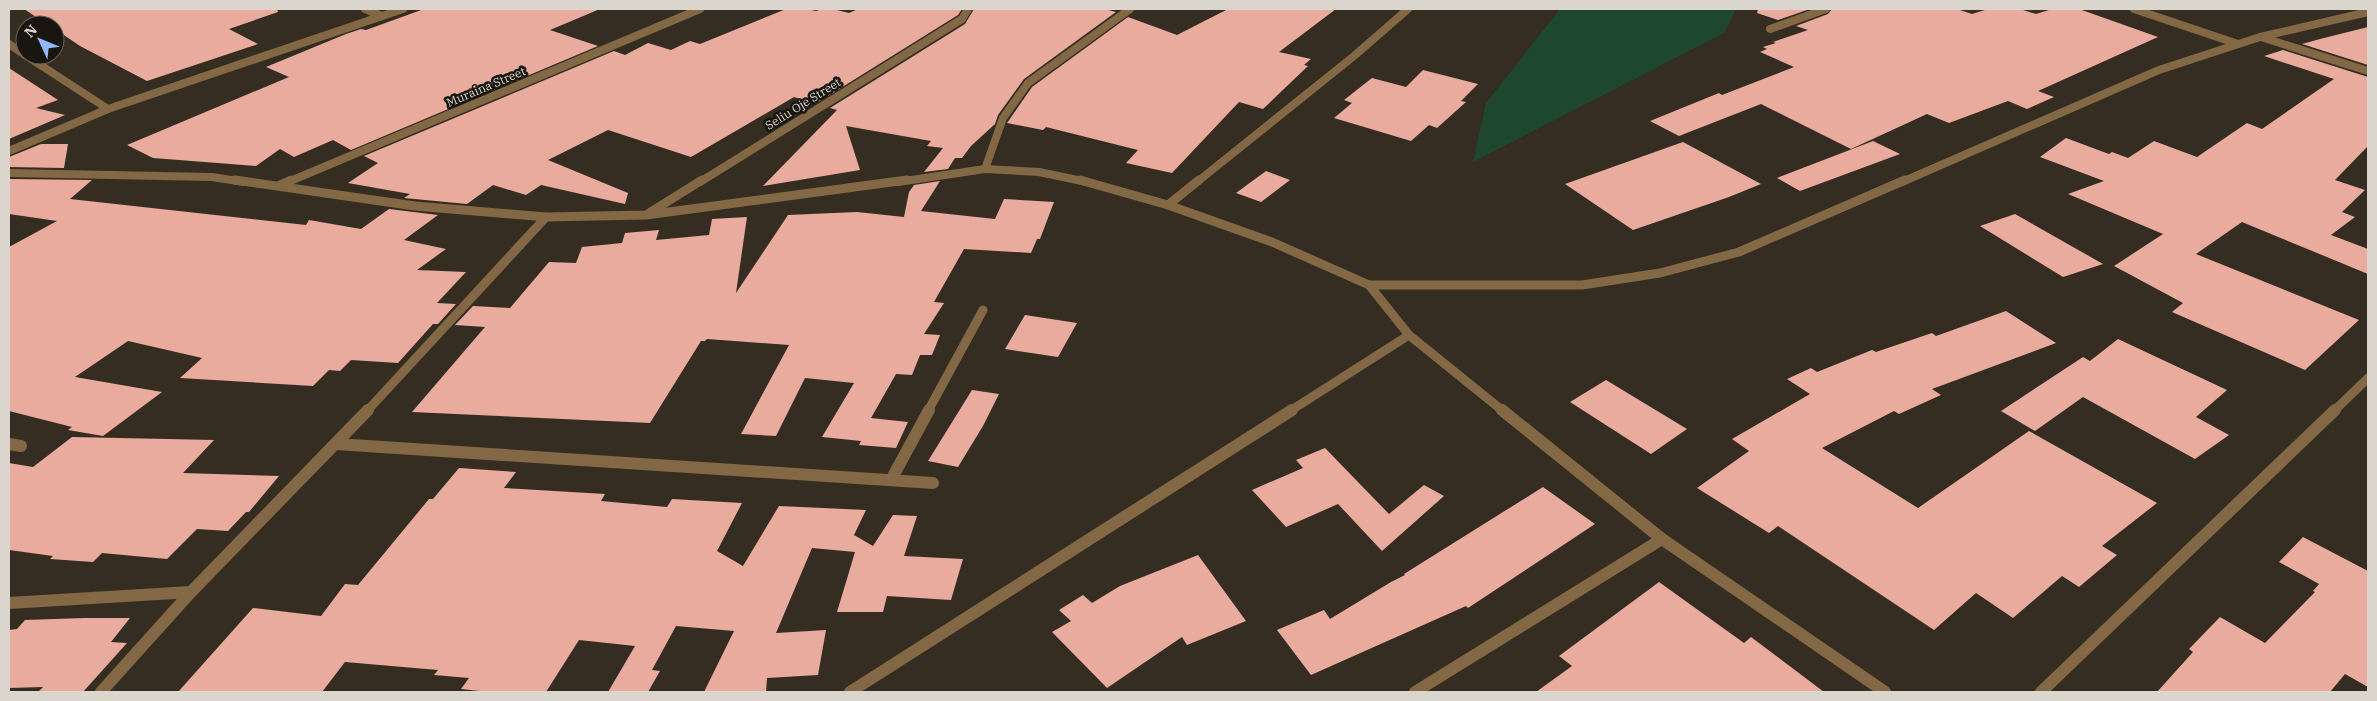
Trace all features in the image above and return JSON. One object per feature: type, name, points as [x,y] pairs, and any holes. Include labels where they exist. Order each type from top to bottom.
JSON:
[{"type":"street","points":[[366,9],[382,16]]},
{"type":"street","points":[[9,151],[108,109],[402,9]]},
{"type":"street","name":"Muraina Street","points":[[279,186],[700,9]]},
{"type":"street","name":"Seliu Oje Street","points":[[646,215],[962,19],[968,12],[968,9]]},
{"type":"street","points":[[985,168],[1002,118],[1024,89],[1130,9]]},
{"type":"street","points":[[1168,205],[1354,56],[1408,9]]},
{"type":"street","points":[[1770,29],[1826,9]]},
{"type":"street","points":[[2134,9],[2238,44]]},
{"type":"street","points":[[9,173],[212,177],[414,206],[546,217],[646,215],[791,197],[985,168],[1039,172],[1094,183],[1168,205],[1272,242],[1368,285],[1582,285],[1660,273],[1738,252],[2158,70],[2260,37],[2368,12]]},
{"type":"street","points":[[2260,37],[2368,71]]},
{"type":"street","points":[[40,65],[108,109]]},
{"type":"street","points":[[101,692],[191,592],[336,444],[546,217]]},
{"type":"street","points":[[1368,285],[1409,335],[1662,539],[1885,692]]},
{"type":"street","points":[[891,480],[983,310]]},
{"type":"street","points":[[850,692],[1409,335]]},
{"type":"street","points":[[2041,692],[2368,378]]},
{"type":"street","points":[[9,444],[21,446]]},
{"type":"street","points":[[336,444],[933,483]]},
{"type":"street","points":[[1415,692],[1662,539]]},
{"type":"street","points":[[9,603],[191,592]]},
{"type":"green space","points":[[1560,9],[1736,9],[1724,33],[1473,162],[1486,103]]},
{"type":"building","points":[[24,9],[277,9],[278,12],[229,29],[258,44],[147,81],[80,46],[65,36],[65,15],[33,15]]},
{"type":"building","points":[[424,9],[600,9],[550,30],[598,46],[351,150],[333,140],[294,157],[280,149],[256,166],[153,158],[127,145],[289,77],[266,67],[346,34],[361,29],[366,30]]},
{"type":"building","points":[[786,9],[816,11],[833,9],[849,13],[858,9],[962,9],[958,15],[815,104],[794,97],[691,157],[608,130],[548,160],[628,193],[625,204],[541,185],[526,195],[493,185],[467,204],[404,198],[410,194],[348,183],[378,163],[364,156],[614,51],[625,55],[648,43],[671,50],[690,41],[700,44]]},
{"type":"building","points":[[974,9],[1105,9],[1116,12],[1024,79],[998,115],[995,124],[971,146],[962,158],[955,158],[948,169],[924,172],[943,148],[927,146],[931,141],[846,126],[860,170],[763,186],[837,110],[830,108],[965,24]]},
{"type":"building","points":[[1228,9],[1336,9],[1279,52],[1311,59],[1304,65],[1308,66],[1263,109],[1239,102],[1172,173],[1126,163],[1138,150],[1046,127],[1043,130],[1007,123],[1032,87],[1128,17],[1177,35]]},
{"type":"building","points":[[1758,9],[1810,9],[1778,20],[1757,13]]},
{"type":"building","points":[[1832,9],[1957,9],[1972,14],[1988,9],[2020,9],[2036,14],[2052,9],[2079,9],[2158,37],[2038,91],[2054,97],[2027,109],[2008,101],[1949,123],[1927,114],[1851,149],[1761,104],[1679,136],[1650,121],[1719,93],[1722,95],[1794,67],[1760,52],[1767,49],[1763,47],[1776,43],[1773,42],[1808,30],[1796,26],[1828,14]]},
{"type":"building","points":[[2368,27],[2368,65],[2302,44],[2320,39]]},
{"type":"building","points":[[2283,50],[2368,77],[2368,146],[2335,180],[2365,190],[2342,212],[2355,217],[2331,235],[2368,249],[2368,274],[2242,222],[2196,254],[2359,320],[2305,370],[2172,312],[2183,303],[2114,266],[2163,234],[2068,194],[2104,181],[2040,157],[2066,138],[2109,154],[2112,152],[2128,158],[2154,141],[2197,157],[2247,123],[2262,129],[2334,79],[2264,56]]},
{"type":"building","points":[[9,68],[58,100],[36,108],[65,115],[9,139]]},
{"type":"building","points":[[1423,70],[1478,84],[1461,101],[1466,102],[1437,128],[1429,125],[1411,141],[1334,118],[1352,103],[1344,100],[1372,78],[1406,87]]},
{"type":"building","points":[[1873,141],[1900,154],[1800,191],[1777,178]]},
{"type":"building","points":[[1683,142],[1761,184],[1633,230],[1565,184]]},
{"type":"building","points":[[41,144],[68,144],[64,168],[9,167],[9,157]]},
{"type":"building","points":[[1266,171],[1290,180],[1261,202],[1236,193]]},
{"type":"building","points":[[9,179],[92,180],[70,199],[306,225],[309,220],[361,229],[389,209],[438,215],[404,240],[446,249],[417,270],[466,272],[437,303],[456,304],[438,324],[433,324],[398,363],[351,360],[340,371],[329,370],[313,386],[180,378],[202,358],[128,341],[75,377],[162,392],[103,436],[68,430],[72,427],[9,411],[9,247],[57,221],[9,214]]},
{"type":"building","points":[[940,181],[921,211],[995,219],[1004,199],[1054,202],[1040,239],[1037,239],[1031,253],[964,249],[934,302],[944,303],[924,334],[940,335],[932,355],[920,355],[912,375],[896,374],[871,418],[908,422],[896,448],[859,445],[861,441],[822,437],[854,383],[805,378],[776,436],[741,434],[789,345],[707,339],[701,341],[650,423],[412,412],[485,327],[455,325],[473,306],[510,308],[549,262],[576,263],[582,247],[622,243],[625,233],[659,230],[656,240],[709,235],[712,219],[747,217],[736,293],[788,215],[857,212],[904,217],[909,192],[914,185]]},
{"type":"building","points":[[2015,214],[2103,264],[2063,277],[1980,226]]},
{"type":"building","points":[[2006,311],[2056,343],[1932,389],[1941,395],[1899,414],[1894,411],[1822,448],[1918,508],[2029,431],[2157,503],[2102,546],[2117,555],[2079,587],[2062,576],[2013,618],[1976,593],[1934,630],[1778,526],[1769,533],[1697,488],[1749,451],[1732,439],[1810,394],[1787,379],[1811,368],[1817,372],[1872,350],[1876,352],[1932,333],[1936,336]]},
{"type":"building","points":[[1025,315],[1077,323],[1058,357],[1005,349]]},
{"type":"building","points":[[2118,339],[2227,390],[2196,417],[2229,435],[2195,459],[2083,397],[2035,431],[2001,411],[2083,357],[2090,361]]},
{"type":"building","points":[[1606,380],[1687,429],[1651,454],[1570,402]]},
{"type":"building","points":[[972,390],[999,394],[983,426],[958,467],[928,461]]},
{"type":"building","points":[[72,437],[214,440],[183,473],[279,476],[249,512],[246,512],[228,531],[197,529],[167,559],[102,553],[93,562],[50,559],[53,556],[9,550],[9,463],[33,467]]},
{"type":"building","points":[[1325,448],[1389,514],[1424,485],[1444,496],[1382,551],[1338,504],[1286,527],[1252,490],[1303,468],[1296,460]]},
{"type":"building","points":[[459,468],[516,472],[504,488],[605,494],[601,501],[667,507],[672,499],[742,503],[717,551],[743,566],[779,506],[866,510],[854,535],[873,546],[893,515],[917,516],[904,556],[963,559],[951,600],[887,596],[883,612],[837,612],[855,552],[812,548],[776,633],[826,630],[818,675],[767,678],[766,692],[704,692],[734,631],[676,626],[652,670],[660,671],[648,692],[608,692],[635,646],[579,640],[546,692],[489,692],[461,689],[469,678],[434,675],[438,670],[345,662],[322,692],[178,692],[253,608],[321,616],[345,584],[358,585],[429,499],[433,499]]},
{"type":"building","points":[[1543,487],[1595,524],[1468,608],[1466,606],[1311,675],[1277,630],[1324,610],[1330,619],[1405,575]]},
{"type":"building","points":[[2303,537],[2368,571],[2368,687],[2345,674],[2330,692],[2157,692],[2193,652],[2189,649],[2220,617],[2265,643],[2315,592],[2313,591],[2319,584],[2279,562]]},
{"type":"building","points":[[1198,555],[1246,621],[1187,645],[1182,637],[1107,688],[1052,632],[1071,621],[1059,610],[1083,595],[1092,603],[1120,586]]},
{"type":"building","points":[[1659,582],[1744,643],[1751,637],[1824,692],[1536,692],[1572,666],[1559,656]]},
{"type":"building","points":[[130,618],[111,642],[127,643],[83,692],[38,692],[43,687],[9,688],[9,630],[17,629],[25,620]]}]
